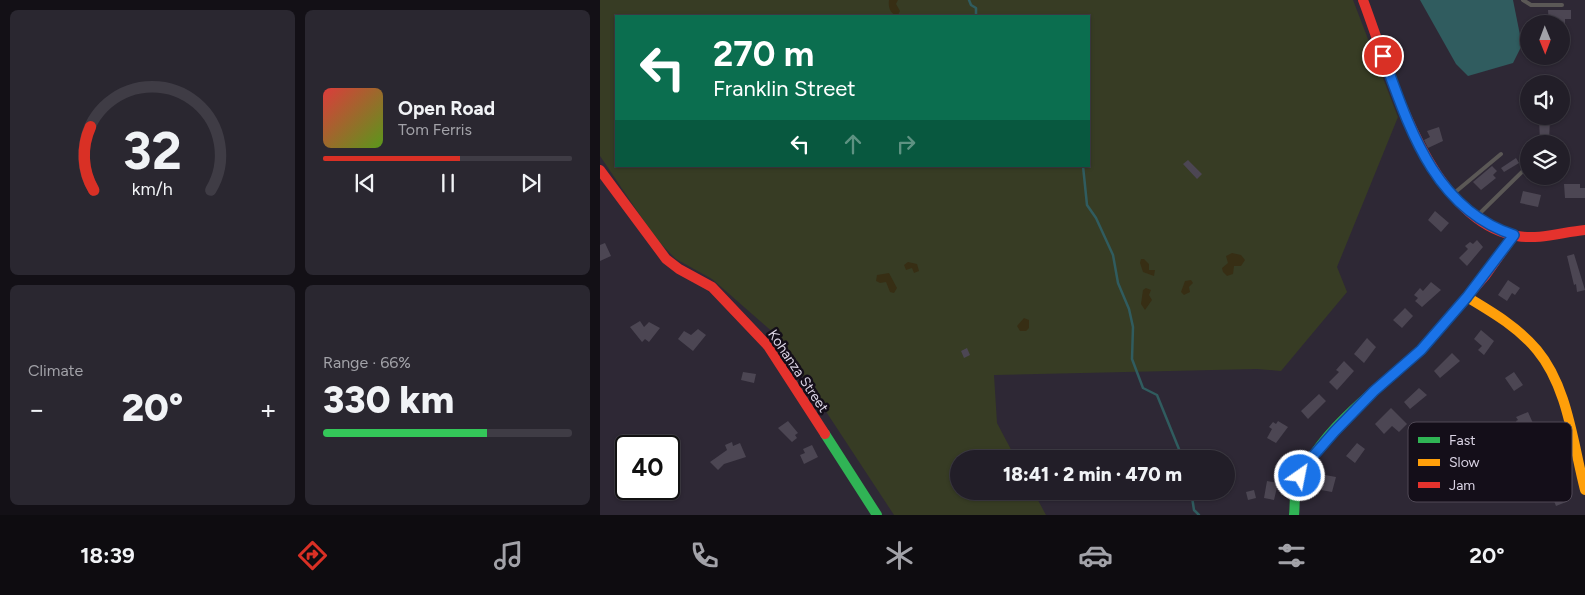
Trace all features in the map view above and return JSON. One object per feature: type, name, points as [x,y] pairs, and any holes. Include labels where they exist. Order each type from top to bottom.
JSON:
[{"type":"street","points":[[1363,0],[1418,146],[1438,178],[1452,194],[1478,216],[1496,228],[1514,235],[1533,237],[1585,230]]},
{"type":"street","name":"Kohanza Street","points":[[600,170],[666,259],[678,269],[712,287],[768,346],[877,515]]},
{"type":"street","points":[[1294,515],[1293,503],[1300,476],[1314,455],[1374,391],[1421,350],[1467,297],[1514,235]]},
{"type":"street","points":[[1467,297],[1519,332],[1544,358],[1553,373],[1559,389],[1567,422]]},
{"type":"street","points":[[1572,440],[1585,490]]},
{"type":"lane","points":[[1523,0],[1532,5],[1562,5]]},
{"type":"lane","points":[[1452,194],[1501,154]]},
{"type":"lane","points":[[1478,216],[1520,174]]},
{"type":"shaded area","points":[[600,0],[1353,0],[1398,117],[1337,267],[1347,292],[1281,371],[1257,369],[994,375],[997,423],[1011,450],[950,450],[950,500],[1038,500],[1046,515],[894,515],[775,334],[712,279],[676,259],[656,239],[600,156]]},
{"type":"shaded area","points":[[1420,0],[1513,0],[1520,35],[1520,49],[1513,63],[1468,76],[1456,64]]},
{"type":"sand","points":[[889,0],[898,0],[896,4],[900,11],[898,15],[893,14],[890,10]]},
{"type":"sand","points":[[1232,253],[1241,255],[1245,260],[1241,266],[1234,266],[1233,274],[1227,276],[1222,268],[1228,263],[1226,256]]},
{"type":"sand","points":[[1141,259],[1144,259],[1149,264],[1149,270],[1155,270],[1154,276],[1143,272],[1140,263]]},
{"type":"sand","points":[[908,262],[917,264],[919,271],[914,273],[912,268],[906,270],[904,265]]},
{"type":"sand","points":[[889,273],[897,288],[894,293],[890,292],[886,282],[880,283],[876,281],[877,275]]},
{"type":"sand","points":[[1191,280],[1193,283],[1189,287],[1190,292],[1184,295],[1181,292],[1185,281]]},
{"type":"sand","points":[[1146,288],[1151,290],[1149,295],[1152,300],[1145,310],[1141,304],[1143,290]]},
{"type":"sand","points":[[1024,318],[1029,320],[1029,328],[1026,331],[1020,331],[1017,326]]},
{"type":"building","points":[[1548,10],[1571,10],[1571,19],[1570,15],[1548,15]]},
{"type":"building","points":[[1539,125],[1550,125],[1549,135],[1540,135]]},
{"type":"building","points":[[1439,127],[1443,141],[1428,148],[1424,140],[1430,137],[1427,131]]},
{"type":"building","points":[[1516,158],[1519,163],[1504,172],[1501,168]]},
{"type":"building","points":[[1188,160],[1202,174],[1197,179],[1183,164]]},
{"type":"building","points":[[1492,166],[1497,171],[1493,175],[1496,178],[1481,190],[1473,182]]},
{"type":"building","points":[[1580,184],[1580,188],[1585,188],[1585,198],[1565,198],[1564,185]]},
{"type":"building","points":[[1523,191],[1541,195],[1538,207],[1520,203]]},
{"type":"building","points":[[1435,211],[1449,223],[1441,232],[1428,220]]},
{"type":"building","points":[[1477,240],[1483,247],[1467,266],[1459,258],[1468,249],[1465,246],[1470,242],[1473,244]]},
{"type":"building","points":[[605,243],[611,256],[600,261],[600,245]]},
{"type":"building","points":[[1574,254],[1585,290],[1577,292],[1567,256]]},
{"type":"building","points":[[1508,280],[1520,288],[1515,295],[1512,293],[1507,301],[1498,295]]},
{"type":"building","points":[[1431,282],[1441,290],[1422,307],[1415,301],[1418,298],[1414,295],[1420,288],[1423,291]]},
{"type":"building","points":[[1405,308],[1413,316],[1402,328],[1393,320]]},
{"type":"building","points":[[640,321],[644,327],[649,322],[660,328],[649,342],[645,339],[642,342],[630,327]]},
{"type":"building","points":[[698,329],[706,335],[693,351],[678,339],[684,331],[691,335]]},
{"type":"building","points":[[1481,330],[1494,341],[1484,355],[1478,350],[1482,346],[1474,339]]},
{"type":"building","points":[[1367,338],[1376,347],[1364,363],[1354,354]]},
{"type":"building","points":[[967,348],[970,355],[964,358],[961,351]]},
{"type":"building","points":[[1452,353],[1460,361],[1440,378],[1434,371]]},
{"type":"building","points":[[1344,361],[1354,371],[1337,390],[1329,382],[1339,372],[1336,370]]},
{"type":"building","points":[[743,372],[756,374],[754,383],[741,380]]},
{"type":"building","points":[[1514,372],[1523,385],[1514,391],[1505,378]]},
{"type":"building","points":[[1419,388],[1427,395],[1410,409],[1404,402]]},
{"type":"building","points":[[1319,394],[1326,401],[1308,419],[1301,411]]},
{"type":"building","points":[[1391,408],[1407,424],[1399,432],[1392,426],[1384,434],[1375,424]]},
{"type":"building","points":[[1528,412],[1532,422],[1516,422],[1518,420],[1516,417]]},
{"type":"building","points":[[788,421],[798,433],[795,435],[797,438],[792,442],[778,428]]},
{"type":"building","points":[[1278,421],[1288,427],[1276,443],[1267,438],[1272,429],[1269,427],[1273,422],[1276,424]]},
{"type":"building","points":[[732,442],[733,446],[740,443],[746,457],[724,464],[718,470],[710,462],[727,450],[725,445]]},
{"type":"building","points":[[1357,443],[1365,449],[1355,463],[1346,456]]},
{"type":"building","points":[[812,445],[818,457],[804,464],[800,455],[805,453],[803,449]]},
{"type":"building","points":[[1325,475],[1336,477],[1332,492],[1321,490]]},
{"type":"building","points":[[1267,481],[1278,483],[1274,500],[1264,498]]},
{"type":"building","points":[[1254,490],[1256,498],[1248,500],[1246,492]]},
{"type":"building","points":[[1554,502],[1566,502],[1556,506]]},
{"type":"waterway","points":[[969,0],[971,5],[976,8],[976,15]]},
{"type":"waterway","points":[[1083,167],[1087,205],[1096,218],[1113,255],[1118,283],[1129,309],[1133,327],[1132,359],[1143,388],[1157,395],[1179,450]]},
{"type":"waterway","points":[[1192,500],[1194,510],[1199,515]]},
{"type":"traffic: fast","points":[[1294,515],[1296,492],[1304,471],[1316,452],[1348,414],[1420,351]]},
{"type":"traffic: fast","points":[[825,434],[877,515]]},
{"type":"traffic: slow","points":[[1467,297],[1504,320],[1522,334],[1537,350],[1556,381],[1569,422]]},
{"type":"traffic: slow","points":[[1572,434],[1585,490]]},
{"type":"traffic: jam","points":[[1363,0],[1400,102],[1417,139],[1437,174],[1460,203],[1486,225],[1517,236],[1542,236],[1585,230]]},
{"type":"traffic: jam","points":[[600,170],[666,259],[679,269],[712,287],[768,346],[825,434]]},
{"type":"traffic: jam","points":[[1420,351],[1485,276],[1514,235]]},
{"type":"route","points":[[1300,476],[1314,455],[1335,431],[1374,391],[1421,350],[1467,297],[1507,247],[1514,235],[1496,228],[1478,216],[1464,205],[1438,178],[1425,160],[1416,141],[1383,56]]}]
